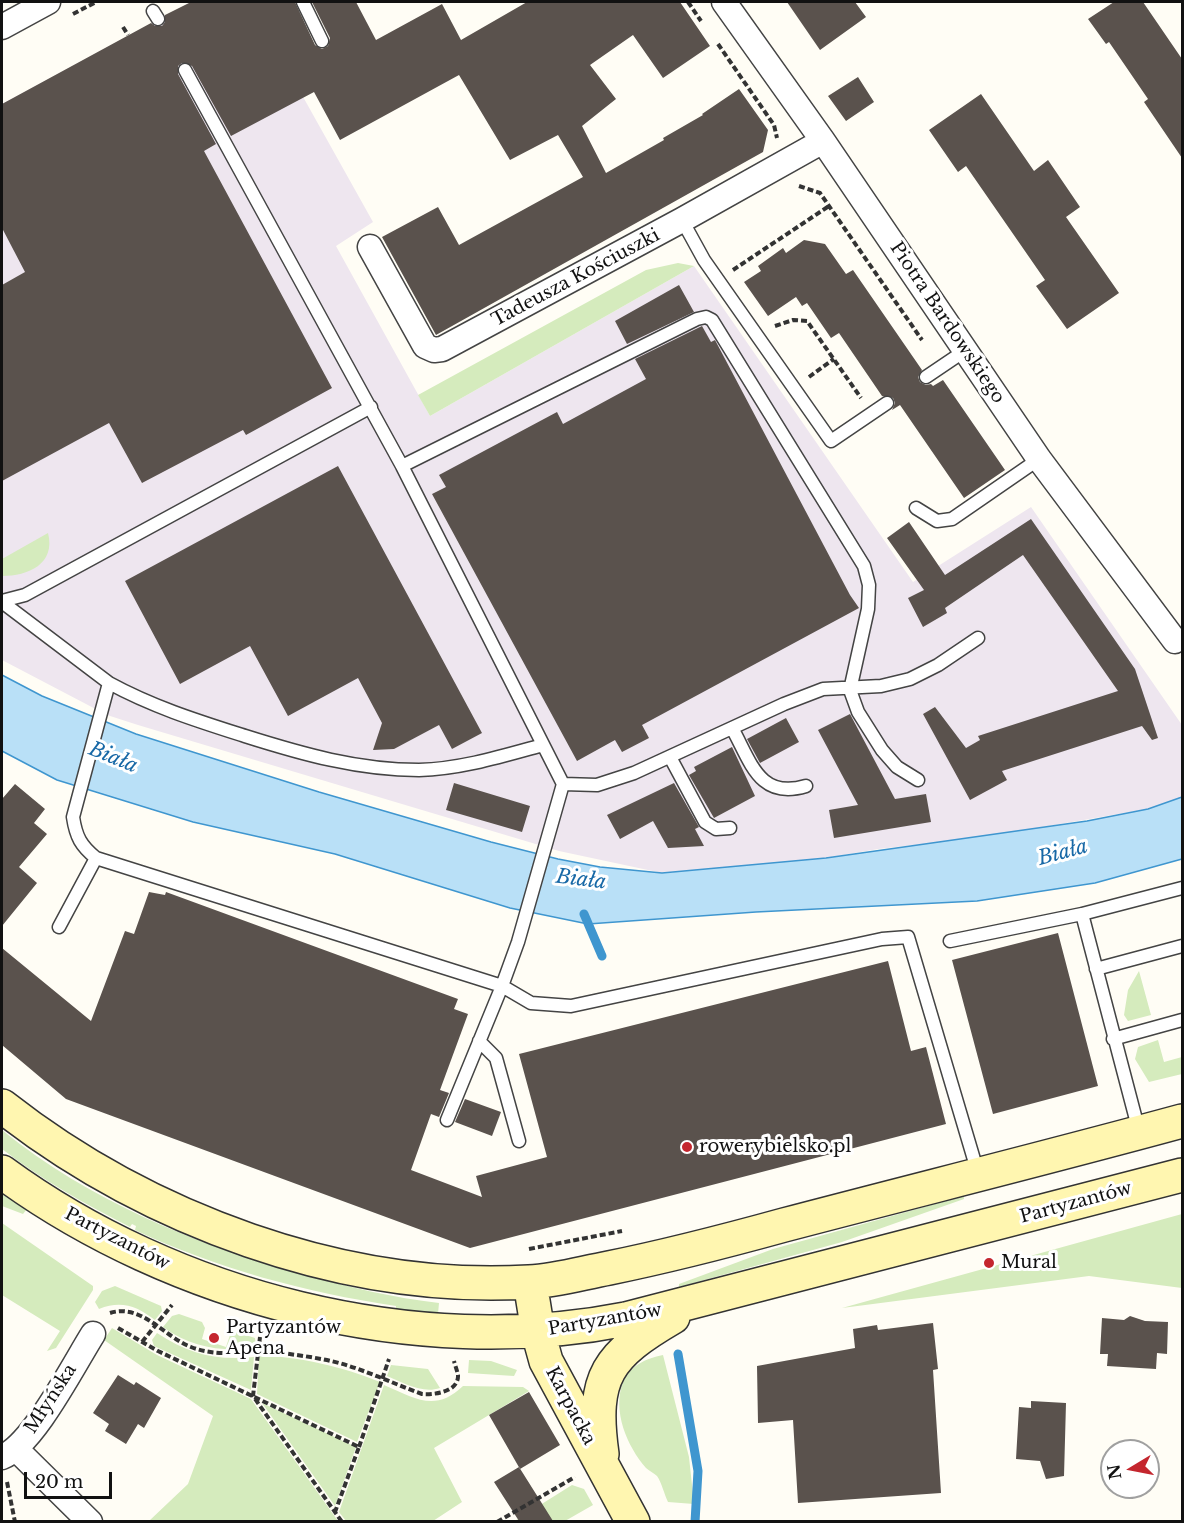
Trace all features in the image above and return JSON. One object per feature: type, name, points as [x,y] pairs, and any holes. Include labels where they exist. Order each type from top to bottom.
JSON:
[{"type":"main road","points":[[2,1106],[40,1137],[91,1169],[142,1197],[201,1222],[316,1260],[409,1277],[462,1282],[530,1282],[649,1260],[1182,1121]]},
{"type":"main road","name":"Partyzantów","points":[[2,1172],[79,1223],[126,1247],[183,1272],[267,1300],[380,1323],[456,1330],[538,1332],[589,1326],[699,1302],[1168,1179],[1139,1132]]},
{"type":"main road","name":"Karpacka","points":[[530,1282],[538,1332],[546,1361],[593,1473],[633,1521]]},
{"type":"main road","points":[[593,1473],[598,1408],[606,1372],[631,1344],[699,1302]]},
{"type":"street","points":[[2,27],[48,2]]},
{"type":"street","name":"Piotra Bardowskiego","points":[[724,2],[823,141],[1039,459],[1175,641]]},
{"type":"street","name":"Tadeusza Kościuszki","points":[[370,247],[425,346],[434,350],[442,349],[823,141]]},
{"type":"street","name":"Młyńska","points":[[8,1460],[30,1433],[93,1334]]},
{"type":"street","points":[[8,1460],[90,1521]]},
{"type":"lane","points":[[303,2],[322,41]]},
{"type":"lane","points":[[185,70],[371,407],[563,784],[554,824],[518,942],[447,1120]]},
{"type":"lane","points":[[682,220],[707,264],[831,441],[887,403]]},
{"type":"lane","points":[[402,466],[698,319],[706,317],[712,320],[864,566],[869,585],[868,609],[850,690],[858,712],[882,750],[897,766],[918,780]]},
{"type":"lane","points":[[926,377],[966,350]]},
{"type":"lane","points":[[2,602],[25,595],[371,407]]},
{"type":"lane","points":[[916,508],[937,521],[952,519],[1039,459]]},
{"type":"lane","points":[[2,602],[109,683],[170,713],[321,759],[364,766],[419,770],[470,764],[543,745]]},
{"type":"lane","points":[[563,784],[597,785],[634,773],[823,689],[850,690],[910,679],[938,665],[978,638]]},
{"type":"lane","points":[[109,683],[73,818],[76,834],[83,847],[96,858],[502,986],[531,1003],[571,1006],[882,939],[908,936],[978,1174]]},
{"type":"lane","points":[[732,728],[762,781],[776,789],[792,790],[806,786]]},
{"type":"lane","points":[[670,757],[705,822],[716,829],[730,828]]},
{"type":"lane","points":[[59,927],[96,858]]},
{"type":"lane","points":[[950,941],[1082,914],[1182,888]]},
{"type":"lane","points":[[1082,914],[1139,1132]]},
{"type":"lane","points":[[1096,969],[1182,946]]},
{"type":"lane","points":[[1113,1039],[1182,1020]]},
{"type":"lane","points":[[479,1041],[496,1058],[519,1141]]},
{"type":"path","points":[[688,2],[708,30]]},
{"type":"path","points":[[123,27],[128,35]]},
{"type":"path","points":[[714,39],[774,125],[777,137],[775,146],[800,188],[813,188],[820,193],[941,366]]},
{"type":"path","points":[[707,264],[720,262],[728,273],[829,206]]},
{"type":"path","points":[[769,328],[793,320],[807,321],[872,414]]},
{"type":"path","points":[[794,388],[834,359]]},
{"type":"path","points":[[142,1342],[172,1305]]},
{"type":"path","points":[[93,1334],[109,1313],[119,1310],[131,1311],[177,1341],[206,1352],[225,1355],[257,1353],[301,1355],[347,1365],[422,1394],[435,1395],[448,1390],[455,1384],[458,1377],[454,1359]]},
{"type":"path","points":[[260,1337],[253,1396],[342,1521]]},
{"type":"path","points":[[158,1352],[359,1447]]},
{"type":"path","points":[[335,1512],[389,1359]]},
{"type":"path","points":[[8,1460],[15,1521]]},
{"type":"path","points":[[497,1521],[593,1473]]},
{"type":"shaded area","points":[[191,2],[250,2],[373,222],[336,246],[430,416],[694,266],[913,582],[1031,507],[1182,725],[1182,797],[1148,809],[978,838],[878,849],[826,858],[662,873],[559,851],[107,715],[2,660],[2,104]]},
{"type":"green space","points":[[678,263],[694,266],[430,416],[418,395],[646,270]]},
{"type":"green space","points":[[48,533],[48,553],[38,566],[21,574],[2,576],[2,559]]},
{"type":"green space","points":[[1139,971],[1151,1015],[1128,1021],[1124,1015],[1128,990]]},
{"type":"green space","points":[[1158,1040],[1164,1062],[1182,1057],[1182,1074],[1149,1082],[1135,1059],[1138,1047]]},
{"type":"green space","points":[[2,1130],[71,1179],[146,1218],[224,1249],[305,1275],[372,1292],[439,1303],[438,1314],[396,1309],[396,1306],[295,1286],[230,1267],[166,1244],[135,1230],[136,1226],[132,1224],[130,1227],[64,1191],[33,1171],[2,1149]]},
{"type":"green space","points":[[2,1192],[27,1209],[23,1214],[2,1206]]},
{"type":"green space","points":[[964,1196],[964,1199],[842,1242],[679,1287],[679,1284],[773,1249]]},
{"type":"green space","points":[[1182,1214],[1182,1288],[1089,1276],[842,1308]]},
{"type":"green space","points":[[2,1223],[93,1286],[93,1290],[56,1348],[47,1351],[60,1331],[2,1295]]},
{"type":"green space","points":[[115,1286],[161,1306],[162,1311],[155,1320],[142,1311],[128,1306],[115,1305],[99,1309],[95,1302],[102,1291]]},
{"type":"green space","points":[[179,1314],[202,1322],[205,1328],[202,1339],[226,1347],[230,1335],[236,1332],[255,1338],[256,1348],[219,1349],[185,1340],[163,1327],[172,1316]]},
{"type":"green space","points":[[112,1328],[157,1355],[251,1399],[338,1521],[149,1521],[188,1484],[213,1416],[104,1340]]},
{"type":"green space","points":[[157,1333],[192,1351],[215,1357],[254,1357],[251,1390],[154,1346],[152,1340]]},
{"type":"green space","points":[[663,1355],[689,1457],[694,1504],[668,1502],[657,1476],[646,1468],[627,1439],[620,1416],[620,1393],[626,1376],[639,1364]]},
{"type":"green space","points":[[259,1356],[321,1363],[380,1382],[357,1442],[257,1394]]},
{"type":"green space","points":[[469,1360],[491,1361],[517,1370],[514,1376],[468,1373]]},
{"type":"green space","points":[[391,1365],[428,1369],[440,1388],[420,1389],[387,1376]]},
{"type":"green space","points":[[384,1385],[415,1398],[434,1401],[453,1394],[463,1386],[523,1387],[529,1391],[434,1448],[462,1502],[433,1521],[346,1521],[339,1512]]},
{"type":"green space","points":[[262,1403],[356,1447],[335,1506]]},
{"type":"green space","points":[[572,1485],[584,1489],[593,1505],[565,1521],[513,1522]]},
{"type":"water","name":"Biała","points":[[2,675],[42,696],[136,734],[319,792],[491,842],[600,867],[662,873],[826,858],[1087,821],[1148,809],[1182,797],[1182,859],[1095,883],[977,901],[756,912],[588,924],[510,908],[335,854],[193,822],[57,780],[2,751]]},
{"type":"building","points":[[191,2],[295,2],[315,45],[322,49],[328,46],[330,38],[312,2],[356,2],[376,40],[442,4],[461,40],[527,2],[680,2],[710,46],[663,78],[633,35],[590,65],[616,99],[582,126],[606,173],[664,140],[663,138],[703,115],[739,89],[768,130],[763,152],[436,335],[382,237],[438,207],[459,245],[583,177],[558,135],[510,160],[459,75],[340,140],[314,92],[231,136],[192,66],[182,63],[178,66],[178,74],[216,144],[204,151],[332,388],[246,435],[243,430],[142,483],[109,423],[2,481],[2,285],[25,272],[2,228],[2,104],[151,23],[155,26],[162,26],[165,22],[165,15]]},
{"type":"building","points":[[787,2],[855,2],[866,17],[820,50]]},
{"type":"building","points":[[1114,2],[1143,2],[1182,59],[1182,158],[1144,102],[1148,99],[1109,42],[1106,44],[1088,19]]},
{"type":"building","points":[[858,77],[874,102],[846,121],[828,96]]},
{"type":"building","points":[[981,94],[1034,171],[1048,160],[1080,207],[1066,217],[1119,293],[1067,329],[1036,286],[1045,280],[966,166],[958,172],[929,130]]},
{"type":"building","points":[[804,240],[825,244],[846,274],[853,270],[922,370],[918,377],[920,382],[933,386],[943,380],[1005,470],[964,498],[900,405],[892,410],[895,403],[893,398],[882,396],[839,333],[831,338],[807,303],[802,306],[796,297],[768,316],[744,282],[761,271],[758,266],[783,248],[786,253]]},
{"type":"building","points":[[679,285],[694,312],[627,344],[615,321]]},
{"type":"building","points":[[702,326],[711,342],[715,340],[859,608],[642,725],[649,738],[622,752],[615,740],[577,761],[432,494],[446,487],[439,475],[557,412],[563,424],[646,379],[635,359]]},
{"type":"building","points":[[338,466],[482,733],[452,749],[439,725],[394,749],[373,750],[382,723],[358,678],[288,716],[250,646],[180,684],[125,581]]},
{"type":"building","points":[[1031,519],[1135,669],[1158,738],[1152,740],[1142,726],[1002,771],[1007,780],[970,800],[923,714],[935,707],[966,748],[980,740],[978,736],[1118,691],[1023,555],[945,608],[947,613],[923,627],[908,598],[924,590],[887,538],[909,522],[945,575]]},
{"type":"building","points":[[850,714],[895,799],[926,794],[931,822],[834,838],[829,810],[858,805],[818,730]]},
{"type":"building","points":[[786,718],[799,742],[760,763],[747,739]]},
{"type":"building","points":[[732,747],[755,796],[714,818],[689,775],[696,771],[694,767]]},
{"type":"building","points":[[454,783],[530,806],[522,832],[446,810]]},
{"type":"building","points":[[674,783],[699,827],[695,829],[704,846],[668,848],[653,821],[620,839],[607,815]]},
{"type":"building","points":[[15,784],[45,809],[34,823],[47,834],[19,867],[37,883],[2,926],[2,799]]},
{"type":"building","points":[[149,892],[165,895],[166,892],[458,999],[454,1009],[468,1014],[440,1090],[449,1093],[439,1117],[431,1114],[411,1170],[482,1197],[476,1176],[547,1157],[519,1054],[888,961],[911,1051],[926,1047],[946,1124],[470,1248],[66,1099],[2,1045],[2,948],[91,1021],[125,931],[134,934]]},
{"type":"building","points":[[1058,933],[1098,1086],[993,1114],[952,960]]},
{"type":"building","points":[[465,1099],[501,1112],[492,1136],[455,1122]]},
{"type":"building","points":[[1130,1316],[1145,1321],[1168,1322],[1167,1354],[1157,1353],[1156,1369],[1107,1366],[1108,1354],[1100,1354],[1102,1318],[1124,1320]]},
{"type":"building","points":[[933,1323],[938,1369],[933,1370],[941,1493],[798,1503],[793,1420],[758,1423],[757,1366],[855,1348],[853,1329],[877,1325],[878,1330]]},
{"type":"building","points":[[118,1375],[134,1385],[136,1382],[161,1398],[144,1428],[138,1424],[126,1444],[105,1431],[109,1424],[93,1413]]},
{"type":"building","points":[[529,1392],[560,1445],[520,1469],[489,1415]]},
{"type":"building","points":[[1031,1401],[1066,1403],[1064,1476],[1046,1479],[1040,1461],[1016,1459],[1019,1407],[1031,1408]]},
{"type":"building","points":[[519,1467],[553,1521],[519,1521],[494,1482]]},
{"type":"waterway","points":[[584,914],[602,956]]},
{"type":"waterway","points":[[678,1354],[698,1471],[695,1522]]},
{"type":"place","name":"rowerybielsko.pl","points":[[687,1147]]},
{"type":"place","name":"Mural","points":[[989,1263]]},
{"type":"place","name":"Partyzantów Apena","points":[[214,1338]]}]
